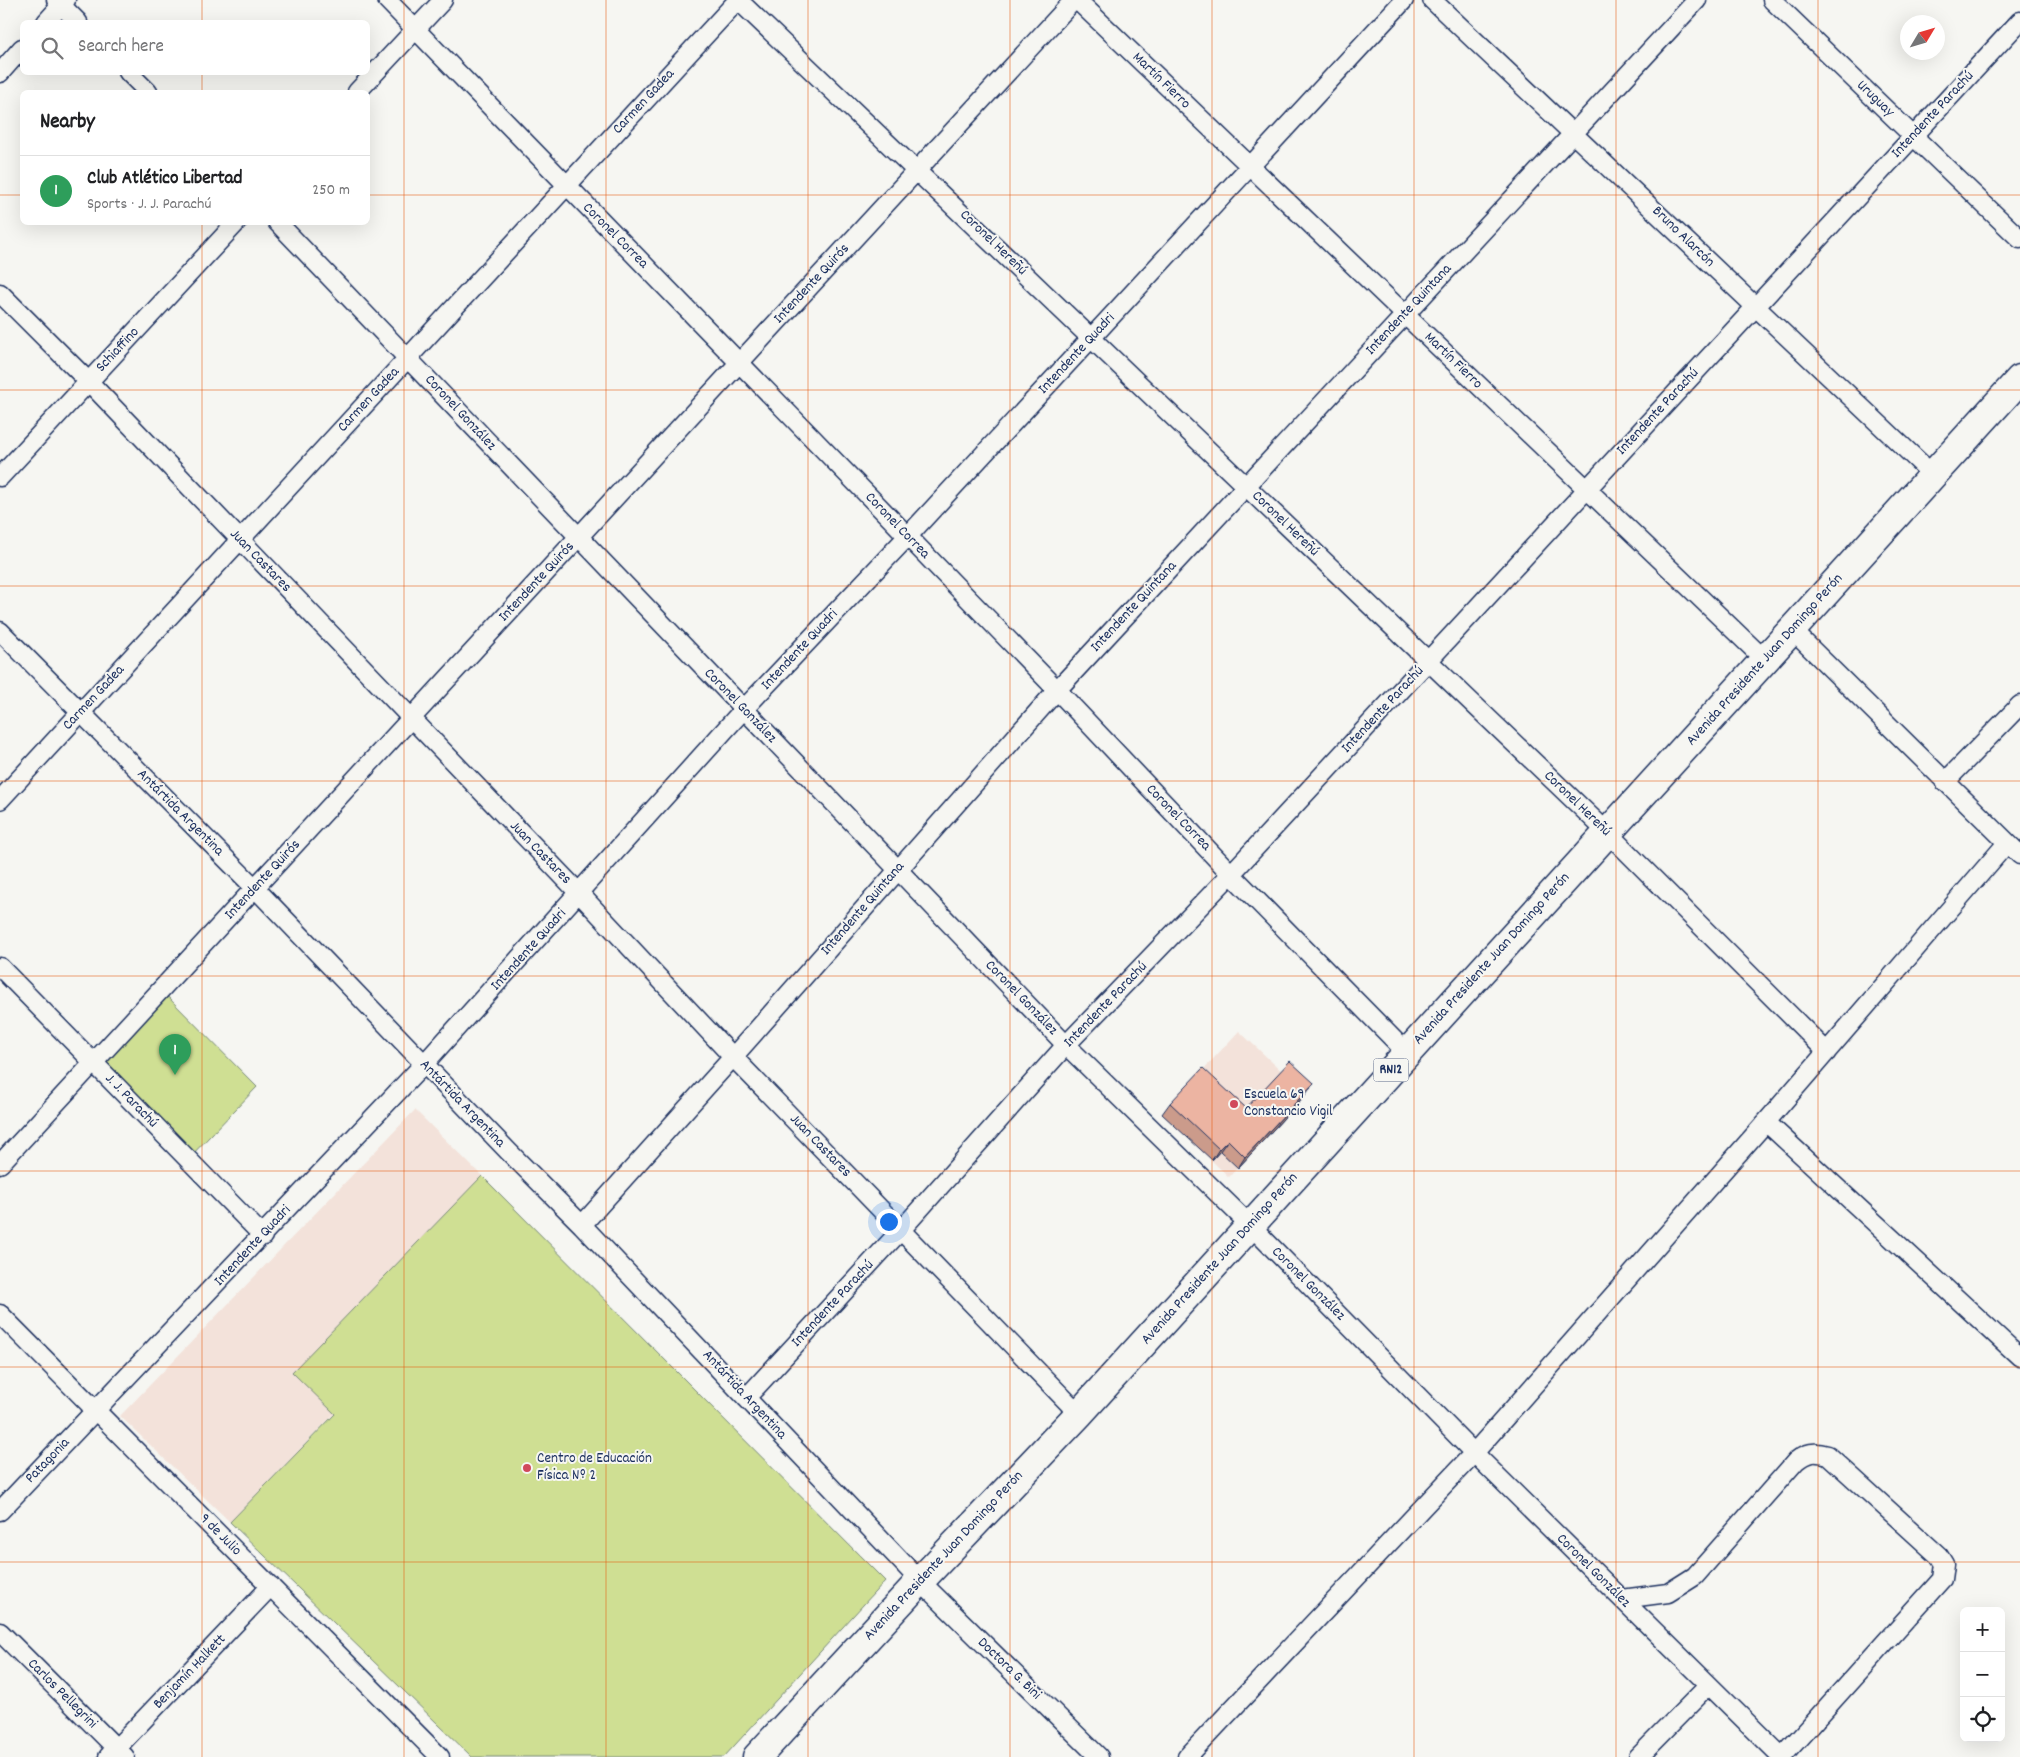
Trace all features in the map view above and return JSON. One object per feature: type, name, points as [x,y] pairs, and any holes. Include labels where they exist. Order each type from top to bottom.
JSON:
[{"type":"highway","name":"Avenida Presidente Juan Domingo Perón","points":[[765,1754],[920,1582],[1079,1414],[2020,379]]},
{"type":"street","name":"Coronel Correa","points":[[387,0],[566,187],[740,362],[907,537],[1057,690],[1231,874],[1407,1053]]},
{"type":"street","points":[[359,90],[442,0]]},
{"type":"street","name":"Coronel Hereñú","points":[[738,0],[1608,832],[1827,1052]]},
{"type":"street","name":"Carmen Gadea","points":[[0,800],[738,0]]},
{"type":"street","name":"Intendente Quirós","points":[[0,1164],[1076,0]]},
{"type":"street","name":"Martín Fierro","points":[[1076,0],[1765,660]]},
{"type":"street","name":"Intendente Quadri","points":[[96,1411],[424,1064],[580,894],[744,710],[907,537],[1404,0]]},
{"type":"street","name":"Bruno Alarcón","points":[[1432,0],[1933,475]]},
{"type":"street","name":"Intendente Quintana","points":[[582,1225],[734,1057],[1057,690],[1697,0]]},
{"type":"street","name":"Uruguay","points":[[1772,0],[2020,239]]},
{"type":"street","points":[[48,20],[61,2],[76,20]]},
{"type":"street","name":"Intendente Parachú","points":[[746,1398],[902,1229],[1066,1046],[1231,874],[2020,21]]},
{"type":"street","points":[[0,73],[20,50]]},
{"type":"street","points":[[131,75],[146,90]]},
{"type":"street","name":"Schiaffino","points":[[0,477],[234,225]]},
{"type":"street","name":"Coronel González","points":[[280,225],[1066,1046],[1250,1226],[1474,1453],[1782,1757]]},
{"type":"street","name":"Juan Castares","points":[[0,293],[88,382],[734,1057],[1079,1414]]},
{"type":"street","points":[[1792,630],[2020,855]]},
{"type":"street","name":"Antártida Argentina","points":[[0,631],[255,888],[582,1225],[920,1582]]},
{"type":"street","points":[[1946,782],[2020,705]]},
{"type":"street","points":[[1186,1757],[1474,1453],[1766,1122],[2007,843]]},
{"type":"street","name":"J. J. Parachú","points":[[0,967],[263,1236]]},
{"type":"street","points":[[1766,1122],[2020,1357]]},
{"type":"street","name":"9 de Julio","points":[[0,1314],[271,1586],[430,1754]]},
{"type":"street","name":"Patagonia","points":[[0,1511],[96,1411]]},
{"type":"street","points":[[1622,1599],[1668,1593],[1682,1586],[1695,1576],[1796,1461],[1805,1454],[1816,1452],[1828,1455],[1940,1556],[1944,1564],[1942,1579],[1782,1757]]},
{"type":"street","name":"Doctora G. Bini","points":[[920,1582],[1099,1757]]},
{"type":"street","name":"Benjamín Halkett","points":[[117,1754],[271,1586]]},
{"type":"street","name":"Carlos Pellegrini","points":[[0,1632],[117,1754]]},
{"type":"street","points":[[1638,1757],[1709,1685]]},
{"type":"shaded area","name":"Escuela 69 Constancio Vigil","points":[[1239,1031],[1306,1094],[1229,1177],[1162,1114]]},
{"type":"shaded area","points":[[415,1110],[482,1176],[293,1372],[335,1413],[230,1522],[120,1416]]},
{"type":"green space","points":[[161,990],[257,1087],[188,1159],[94,1063]]},
{"type":"green space","name":"Centro de Educación Física Nº 2","points":[[482,1176],[885,1581],[724,1757],[472,1757],[230,1522],[335,1414],[292,1372]]},
{"type":"building","points":[[1290,1061],[1314,1083],[1245,1157],[1228,1140],[1219,1149],[1170,1103],[1203,1068],[1246,1108]]},
{"type":"place","name":"Club Atlético Libertad","points":[[175,1075]]},
{"type":"place","name":"Escuela 69 Constancio Vigil","points":[[1234,1104]]},
{"type":"place","name":"Centro de Educación Física Nº 2","points":[[527,1468]]}]
